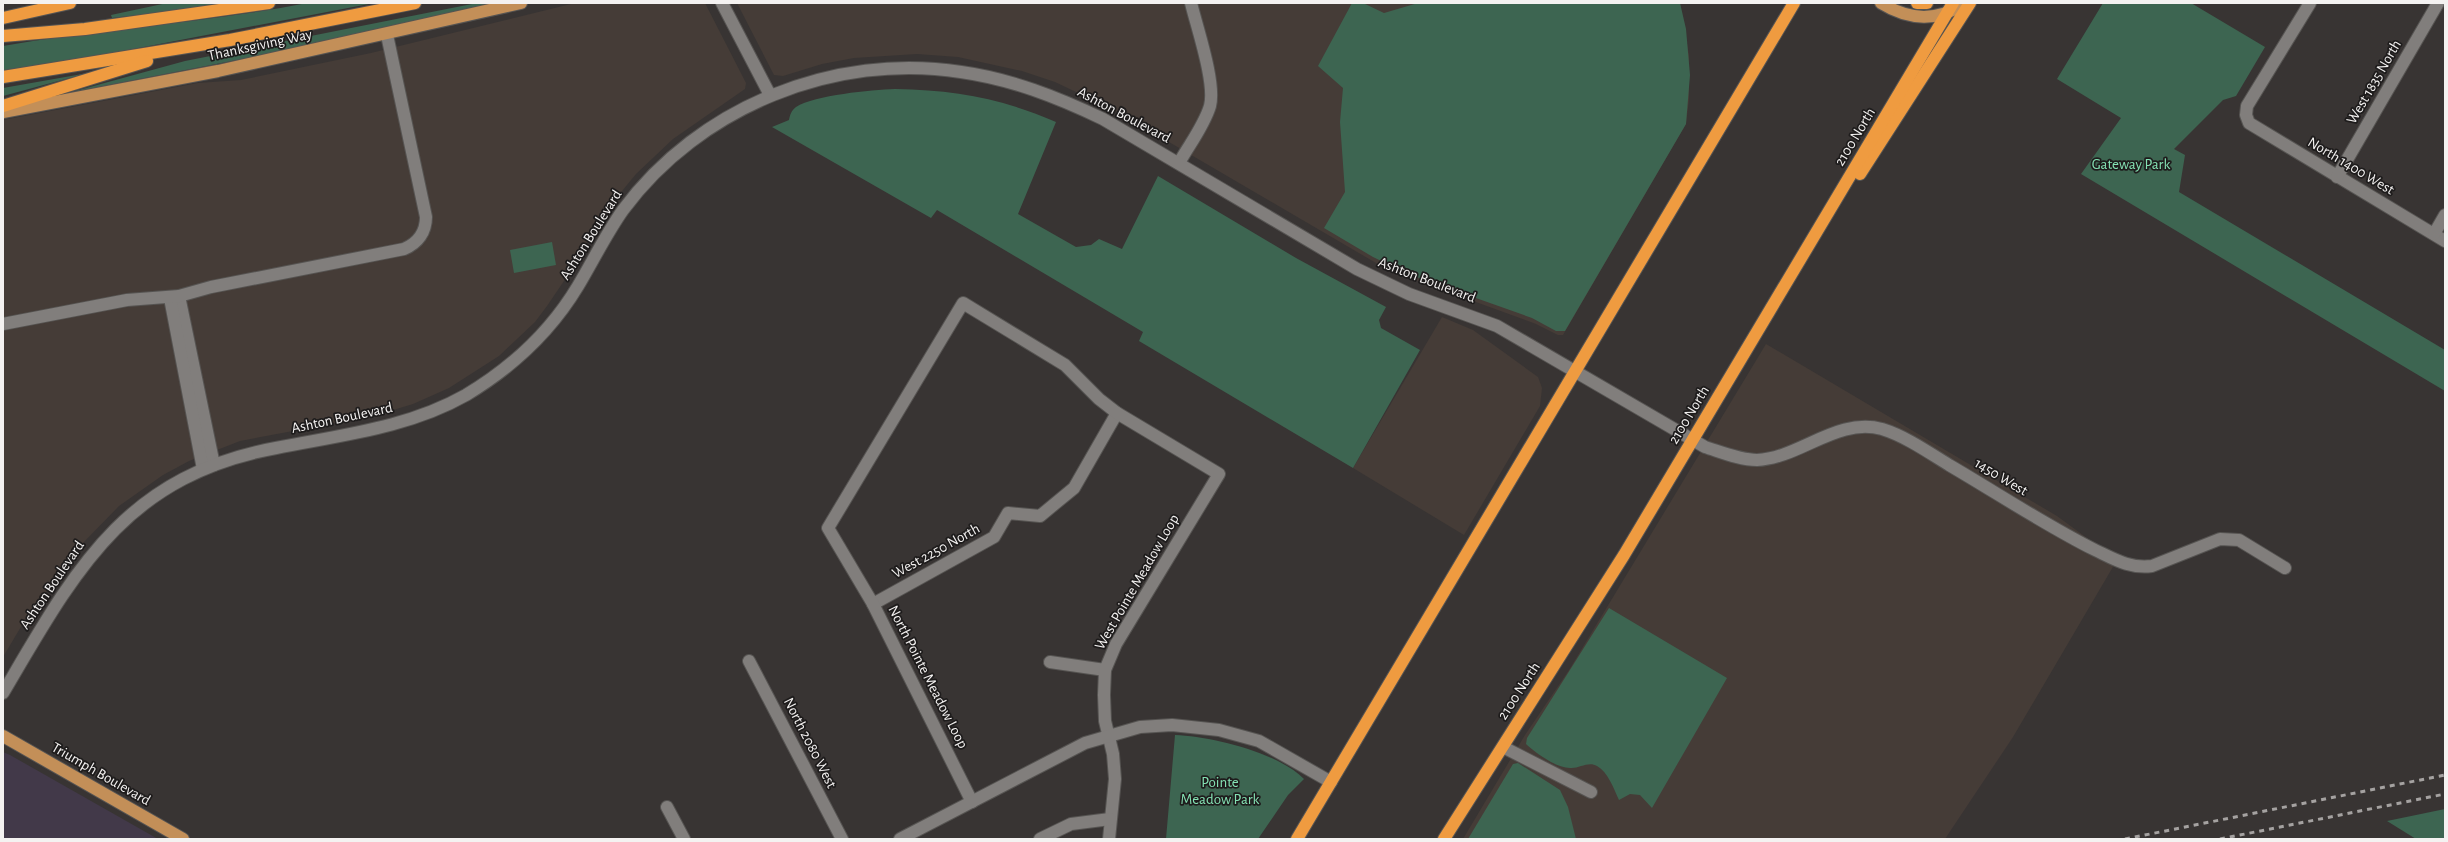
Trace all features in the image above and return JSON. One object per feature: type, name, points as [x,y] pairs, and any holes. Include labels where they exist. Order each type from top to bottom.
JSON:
[{"type":"highway","points":[[3,18],[70,3]]},
{"type":"highway","points":[[3,36],[85,29],[269,3]]},
{"type":"highway","points":[[3,77],[230,40],[415,3]]},
{"type":"highway","points":[[1297,839],[1794,3]]},
{"type":"highway","points":[[1917,3],[1927,3]]},
{"type":"highway","name":"2100 North","points":[[1444,839],[1620,562],[1953,3]]},
{"type":"highway","points":[[1821,226],[1878,148],[1970,3]]},
{"type":"highway","points":[[3,106],[126,67],[230,40]]},
{"type":"main road","name":"Thanksgiving Way","points":[[3,112],[218,71],[387,35],[521,3]]},
{"type":"main road","points":[[1881,3],[1901,14],[1917,17],[1933,17],[1946,14],[1966,3]]},
{"type":"main road","name":"Triumph Boulevard","points":[[3,736],[183,839]]},
{"type":"street","points":[[722,3],[770,95]]},
{"type":"street","points":[[1179,163],[1207,114],[1211,100],[1209,78],[1191,3]]},
{"type":"street","name":"North 1400 West","points":[[2310,3],[2247,106],[2246,115],[2249,123],[2445,241]]},
{"type":"street","name":"West 1835 North","points":[[2337,177],[2438,3]]},
{"type":"street","points":[[3,324],[127,300],[174,297],[211,287],[404,249],[420,237],[425,228],[426,217],[387,35]]},
{"type":"street","name":"Ashton Boulevard","points":[[3,693],[68,584],[99,545],[140,507],[168,487],[208,467],[264,450],[381,428],[414,419],[466,395],[490,379],[527,348],[558,315],[577,288],[623,211],[672,157],[715,125],[770,95],[813,81],[860,72],[919,68],[958,71],[1008,82],[1068,102],[1103,119],[1375,278],[1497,326],[1693,440]]},
{"type":"street","points":[[2434,234],[2445,215]]},
{"type":"street","points":[[174,297],[208,467]]},
{"type":"street","name":"North Pointe Meadow Loop","points":[[972,802],[873,604],[828,528],[963,303],[1065,365],[1099,399],[1117,413]]},
{"type":"street","name":"West Pointe Meadow Loop","points":[[1109,839],[1110,819],[1114,806],[1115,779],[1104,708],[1105,670],[1116,644],[1219,474],[1117,413]]},
{"type":"street","name":"West 2250 North","points":[[873,604],[994,537],[1008,513],[1040,516],[1074,488],[1117,413]]},
{"type":"street","name":"1450 West","points":[[1693,440],[1704,447],[1734,456],[1757,460],[1794,452],[1824,436],[1850,428],[1882,429],[1913,444],[2078,542],[2127,565],[2140,568],[2152,566],[2220,539],[2239,540],[2285,568]]},
{"type":"street","name":"North 2080 West","points":[[749,662],[842,839]]},
{"type":"street","points":[[1050,662],[1105,670]]},
{"type":"street","points":[[900,839],[1073,748],[1108,735],[1140,727],[1172,725],[1219,730],[1259,741],[1331,782]]},
{"type":"street","points":[[1503,747],[1591,792]]},
{"type":"street","points":[[667,807],[684,839]]},
{"type":"street","points":[[1040,839],[1071,824],[1110,819]]},
{"type":"shaded area","points":[[575,3],[705,3],[746,83],[745,89],[673,139],[636,174],[604,213],[568,275],[535,322],[499,356],[449,388],[413,404],[373,416],[240,441],[189,461],[163,475],[119,506],[82,544],[25,620],[3,657],[3,120],[198,83],[241,80],[371,53]]},
{"type":"shaded area","points":[[737,3],[1680,3],[1689,55],[1689,100],[1686,124],[1563,335],[1558,335],[1536,324],[1388,270],[1116,111],[1055,82],[1022,71],[958,57],[917,54],[854,58],[822,64],[783,76],[774,75]]},
{"type":"shaded area","points":[[1442,317],[1473,330],[1538,377],[1542,388],[1540,406],[1464,535],[1353,468]]},
{"type":"shaded area","points":[[1766,344],[2057,516],[2117,560],[2013,737],[1945,839],[1463,839],[1525,735],[1569,670]]},
{"type":"shaded area","points":[[3,752],[10,755],[158,839],[3,839]]},
{"type":"green space","points":[[167,3],[242,3],[112,18],[111,15]]},
{"type":"green space","points":[[307,3],[374,3],[3,74],[3,46],[79,34],[231,16]]},
{"type":"green space","points":[[477,3],[491,3],[402,25],[401,23],[359,36],[68,93],[185,61]]},
{"type":"green space","points":[[1352,3],[1363,3],[1384,13],[1418,3],[1680,3],[1686,29],[1690,75],[1686,124],[1565,331],[1556,331],[1532,318],[1408,274],[1373,257],[1324,228],[1345,192],[1340,122],[1343,88],[1318,66]]},
{"type":"green space","name":"Gateway Park","points":[[2103,3],[2191,3],[2265,47],[2236,96],[2223,100],[2174,149],[2185,155],[2179,192],[2445,350],[2445,391],[2081,174],[2121,118],[2057,79]]},
{"type":"green space","points":[[88,73],[3,96],[3,88]]},
{"type":"green space","points":[[895,89],[938,91],[977,97],[1016,107],[1056,122],[1018,214],[1076,247],[1091,245],[1099,239],[1122,249],[1158,176],[1296,258],[1386,307],[1379,320],[1381,328],[1420,350],[1353,468],[1139,341],[1143,332],[937,210],[931,218],[772,127],[789,120],[791,113],[796,107],[816,99],[858,92]]},
{"type":"green space","points":[[552,242],[556,265],[514,273],[510,250]]},
{"type":"green space","points":[[1609,608],[1727,678],[1652,808],[1640,795],[1630,794],[1619,800],[1607,776],[1597,766],[1590,764],[1573,768],[1559,766],[1535,752],[1526,744],[1527,738]]},
{"type":"green space","name":"Pointe Meadow Park","points":[[1175,735],[1207,739],[1262,754],[1278,761],[1304,779],[1288,795],[1258,839],[1166,839]]},
{"type":"green space","points":[[1518,763],[1560,790],[1568,807],[1576,839],[1468,839],[1513,764]]},
{"type":"green space","points":[[2445,809],[2445,839],[2416,839],[2387,821]]},
{"type":"railway","points":[[2125,839],[2445,775]]},
{"type":"railway","points":[[2220,839],[2445,794]]}]
